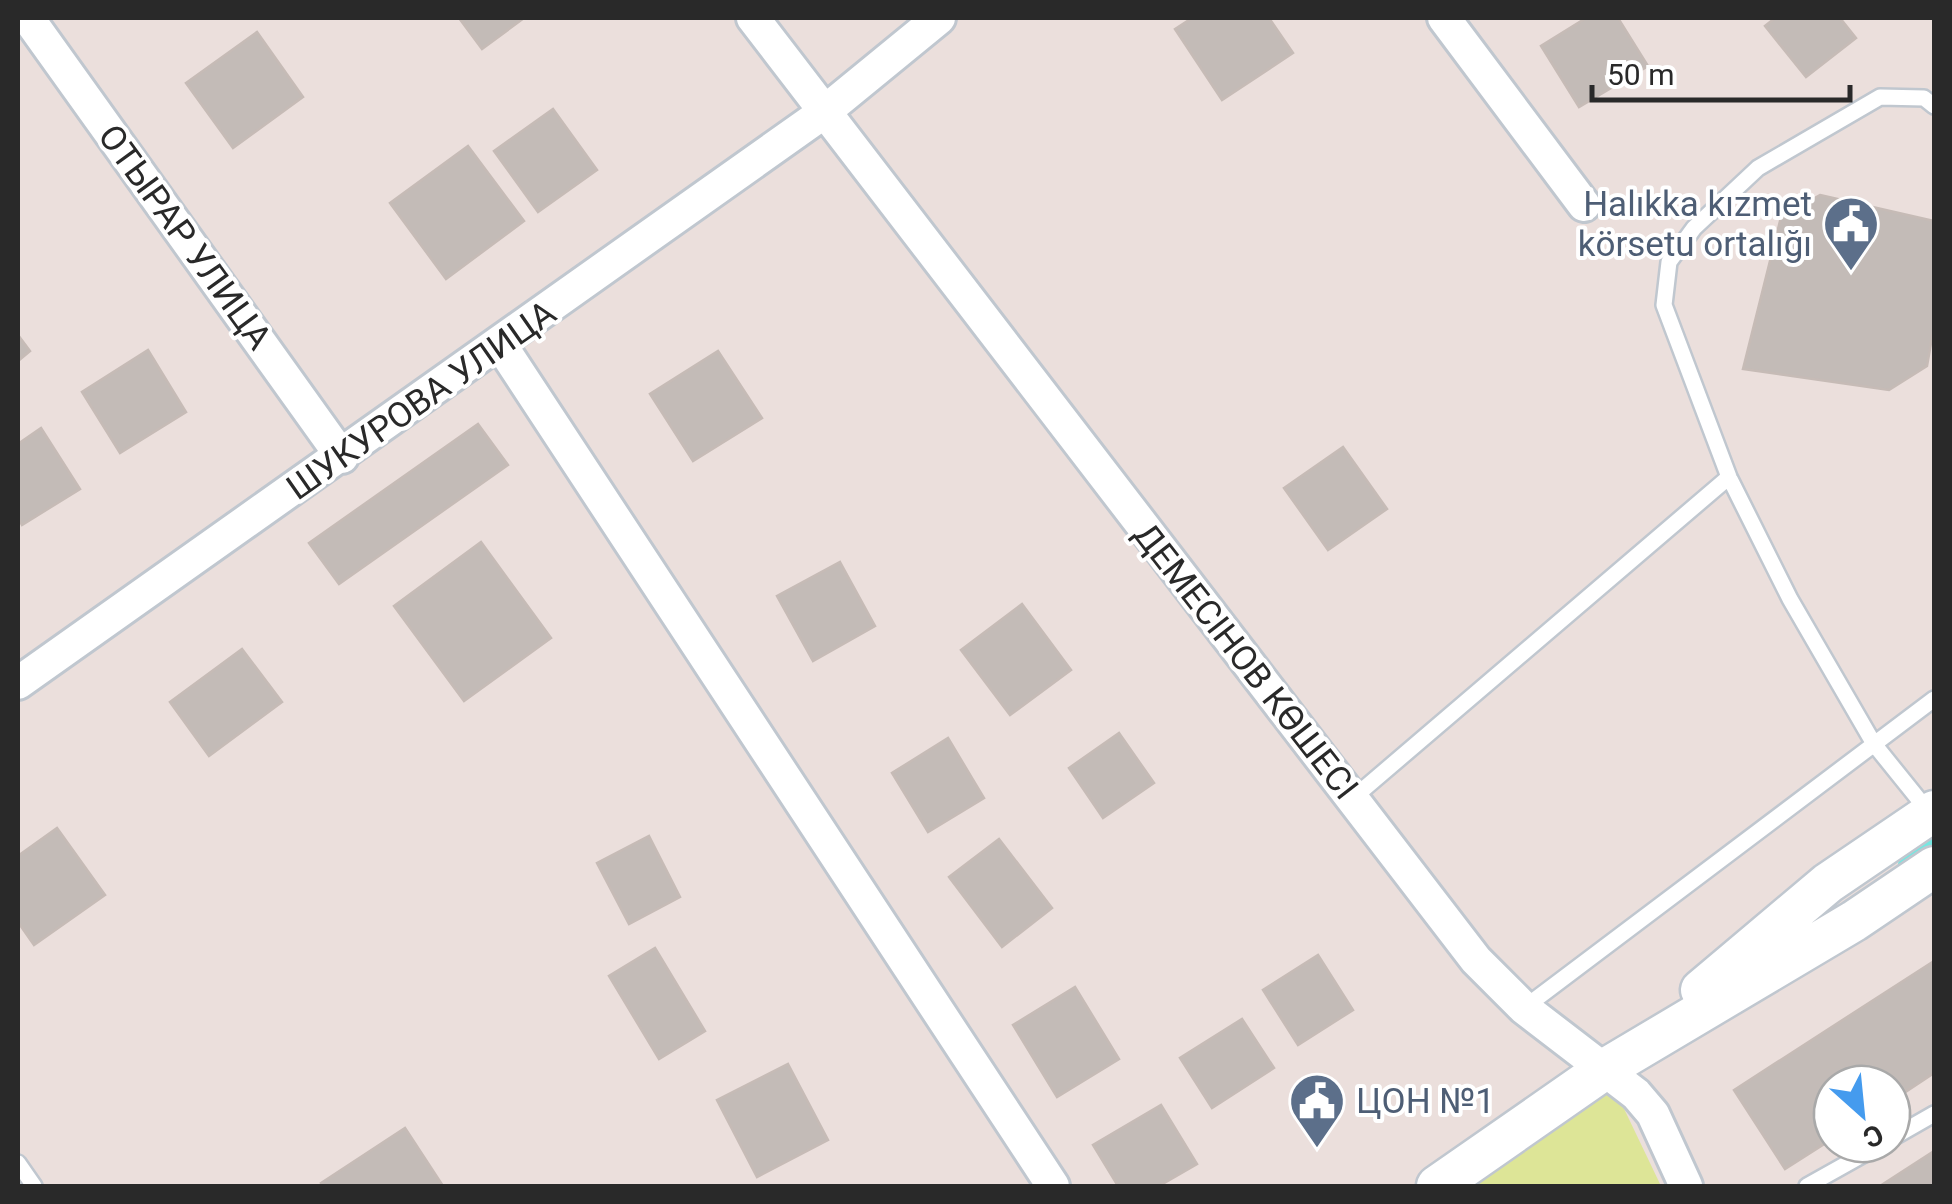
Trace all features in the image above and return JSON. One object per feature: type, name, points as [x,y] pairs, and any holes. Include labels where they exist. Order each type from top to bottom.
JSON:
[{"type":"street","name":"ОТЫРАР УЛИЦА","points":[[28,18],[342,457]]},
{"type":"street","name":"ДЕМЕСІНОВ КӨШЕСІ","points":[[753,18],[1476,960],[1524,1008],[1606,1069],[1653,1114],[1686,1186]]},
{"type":"street","name":"ШУКУРОВА УЛИЦА","points":[[18,683],[823,113],[939,18]]},
{"type":"street","points":[[1444,18],[1584,205]]},
{"type":"street","points":[[500,344],[1053,1186]]},
{"type":"street","points":[[1606,1069],[1828,883],[1932,813]]},
{"type":"street","points":[[1437,1186],[1606,1069],[1854,921],[1934,867]]},
{"type":"lane","points":[[1932,813],[1874,744],[1790,599],[1729,478],[1664,304],[1670,262],[1694,228],[1758,168],[1880,97],[1924,98],[1934,106]]},
{"type":"lane","points":[[1352,799],[1729,478]]},
{"type":"lane","points":[[1524,1008],[1934,699]]},
{"type":"lane","points":[[1912,1127],[1934,1114]]},
{"type":"lane","points":[[18,1163],[34,1186]]},
{"type":"lane","points":[[1808,1186],[1847,1164]]},
{"type":"green space","points":[[1605,1069],[1661,1186],[1437,1186]]},
{"type":"building","points":[[459,18],[524,18],[482,49]]},
{"type":"building","points":[[1192,18],[1269,18],[1293,53],[1222,100],[1175,29]]},
{"type":"building","points":[[1586,18],[1618,18],[1648,66],[1579,107],[1541,46]]},
{"type":"building","points":[[1775,18],[1840,18],[1856,38],[1806,77],[1765,26]]},
{"type":"building","points":[[257,32],[303,97],[233,148],[186,83]]},
{"type":"building","points":[[553,109],[597,170],[538,212],[494,151]]},
{"type":"building","points":[[468,146],[524,221],[446,279],[390,203]]},
{"type":"building","name":"Halıkka kızmet körsetu ortalığı","points":[[1820,195],[1934,221],[1934,326],[1927,366],[1889,390],[1743,369],[1781,217]]},
{"type":"building","points":[[18,335],[30,351],[18,361]]},
{"type":"building","points":[[148,350],[186,412],[120,453],[82,392]]},
{"type":"building","points":[[718,351],[762,418],[693,461],[650,394]]},
{"type":"building","points":[[478,424],[508,465],[339,584],[309,543]]},
{"type":"building","points":[[41,428],[80,489],[22,525],[18,518],[18,444]]},
{"type":"building","points":[[1343,447],[1387,509],[1328,550],[1284,488]]},
{"type":"building","points":[[481,542],[551,638],[464,701],[394,606]]},
{"type":"building","points":[[840,562],[875,626],[813,661],[777,596]]},
{"type":"building","points":[[1022,604],[1071,670],[1010,715],[961,650]]},
{"type":"building","points":[[242,649],[282,702],[209,756],[170,702]]},
{"type":"building","points":[[1119,733],[1154,783],[1103,818],[1069,768]]},
{"type":"building","points":[[948,738],[984,798],[928,832],[892,773]]},
{"type":"building","points":[[57,828],[105,895],[34,945],[18,922],[18,856]]},
{"type":"building","points":[[649,836],[680,897],[629,924],[597,863]]},
{"type":"building","points":[[999,839],[1052,908],[1002,947],[949,877]]},
{"type":"building","points":[[655,948],[705,1031],[659,1059],[609,976]]},
{"type":"building","points":[[1318,955],[1353,1010],[1298,1045],[1263,990]]},
{"type":"building","points":[[1934,961],[1934,1073],[1912,1088],[1912,1064],[1812,1064],[1812,1152],[1785,1169],[1734,1090]]},
{"type":"building","points":[[1075,987],[1119,1059],[1057,1097],[1013,1025]]},
{"type":"building","points":[[1242,1019],[1274,1068],[1212,1108],[1180,1058]]},
{"type":"building","points":[[788,1064],[828,1140],[757,1177],[717,1100]]},
{"type":"building","points":[[1161,1105],[1197,1164],[1159,1186],[1118,1186],[1093,1145]]},
{"type":"building","points":[[405,1128],[443,1186],[323,1186],[321,1183]]},
{"type":"building","points":[[1934,1151],[1934,1186],[1880,1186]]},
{"type":"waterway","points":[[1903,864],[1934,842]]},
{"type":"place","name":"Halıkka kızmet körsetu ortalığı","points":[[1851,273]]},
{"type":"place","name":"ЦОН №1","points":[[1317,1150]]}]
